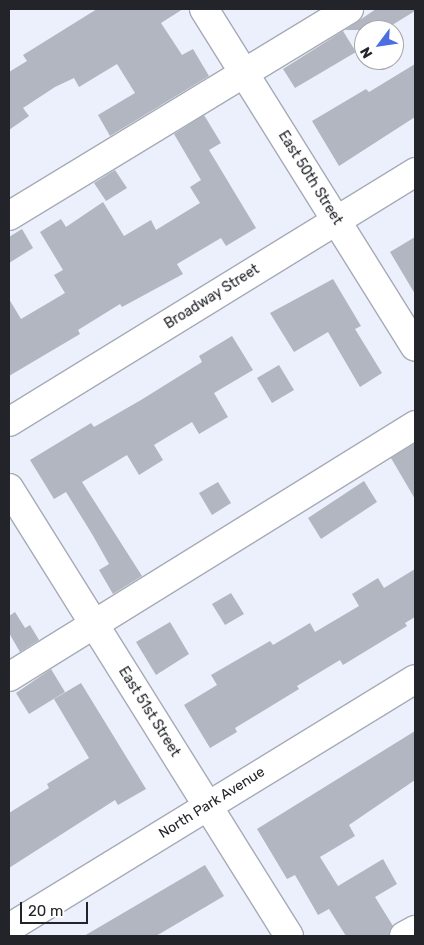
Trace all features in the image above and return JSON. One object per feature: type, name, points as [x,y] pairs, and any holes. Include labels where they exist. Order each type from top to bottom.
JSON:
[{"type":"street","name":"East 50th Street","points":[[204,9],[415,347]]},
{"type":"street","points":[[9,216],[349,9]]},
{"type":"street","name":"Broadway Street","points":[[9,422],[415,172]]},
{"type":"street","points":[[9,677],[415,426]]},
{"type":"street","name":"East 51st Street","points":[[9,488],[289,936]]},
{"type":"street","name":"North Park Avenue","points":[[9,928],[415,678]]},
{"type":"street","points":[[404,936],[415,930]]},
{"type":"building","points":[[97,9],[183,9],[161,23],[182,55],[193,49],[209,76],[110,136],[98,115],[135,93],[117,64],[79,87],[74,78],[55,87],[23,108],[29,116],[9,130],[9,72],[27,61],[23,55]]},
{"type":"building","points":[[376,9],[415,9],[415,11],[400,20],[360,20]]},
{"type":"building","points":[[354,24],[354,30],[345,30]]},
{"type":"building","points":[[343,31],[354,49],[354,53],[295,88],[283,69]]},
{"type":"building","points":[[415,64],[415,117],[339,166],[312,121],[366,89],[369,92]]},
{"type":"building","points":[[204,115],[221,143],[209,150],[256,228],[226,246],[221,238],[177,264],[183,274],[122,307],[120,304],[78,330],[80,334],[9,376],[9,299],[21,319],[65,293],[54,275],[63,270],[40,232],[61,219],[66,227],[103,202],[124,236],[151,220],[156,230],[200,203],[190,187],[201,180],[174,134]]},
{"type":"building","points":[[115,170],[127,188],[106,201],[94,183]]},
{"type":"building","points":[[22,229],[33,248],[9,263],[9,237]]},
{"type":"building","points":[[415,237],[415,294],[390,252]]},
{"type":"building","points":[[333,279],[361,326],[355,329],[382,373],[360,387],[328,332],[294,352],[270,313]]},
{"type":"building","points":[[232,336],[253,370],[214,393],[228,417],[199,434],[192,422],[154,445],[163,460],[139,475],[127,455],[82,482],[142,576],[113,594],[99,570],[109,564],[66,492],[54,499],[30,460],[91,423],[94,427],[141,400],[202,362],[199,356]]},
{"type":"building","points":[[279,365],[294,390],[272,403],[257,378]]},
{"type":"building","points":[[415,443],[415,499],[391,458]]},
{"type":"building","points":[[364,481],[377,502],[321,539],[308,518]]},
{"type":"building","points":[[218,482],[231,503],[212,515],[199,493]]},
{"type":"building","points":[[415,569],[415,617],[405,623],[407,626],[343,665],[340,660],[297,686],[299,689],[235,728],[237,732],[210,748],[184,705],[217,685],[211,675],[270,641],[273,645],[310,623],[315,632],[359,606],[352,594],[378,578],[384,588]]},
{"type":"building","points":[[231,593],[244,614],[225,625],[212,604]]},
{"type":"building","points":[[15,612],[25,628],[30,625],[39,640],[20,652],[9,633],[9,616]]},
{"type":"building","points":[[170,622],[189,654],[156,675],[136,642]]},
{"type":"building","points":[[51,669],[65,692],[29,714],[16,693]]},
{"type":"building","points":[[81,683],[146,789],[118,805],[115,800],[9,868],[9,813],[49,788],[47,784],[89,758],[54,699]]},
{"type":"building","points":[[415,731],[415,780],[349,825],[355,836],[320,857],[338,886],[383,859],[397,884],[375,897],[393,926],[389,935],[346,936],[329,909],[318,915],[295,875],[287,879],[257,829]]},
{"type":"building","points":[[205,865],[224,896],[156,936],[84,936]]}]
